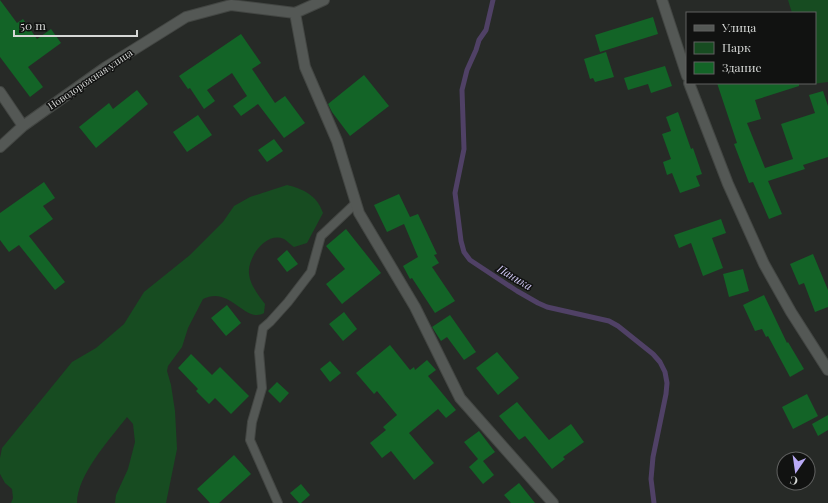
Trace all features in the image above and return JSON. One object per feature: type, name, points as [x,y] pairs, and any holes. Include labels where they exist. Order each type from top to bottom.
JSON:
[{"type":"street","points":[[324,0],[295,13],[304,67],[337,140],[359,213],[416,307],[460,398],[553,503]]},
{"type":"street","points":[[662,0],[686,73]]},
{"type":"street","name":"Новодорожная улица","points":[[0,147],[23,126],[106,67],[186,16],[230,2],[295,13]]},
{"type":"street","points":[[689,84],[728,184],[764,264],[791,312],[828,370]]},
{"type":"street","points":[[0,92],[23,126]]},
{"type":"lane","points":[[278,503],[250,440],[252,422],[262,388],[259,352],[263,328],[288,302],[311,272],[322,236],[356,203]]},
{"type":"green space","points":[[788,0],[828,0],[828,82],[816,84],[816,12],[792,12]]},
{"type":"green space","points":[[287,185],[304,191],[313,197],[323,213],[307,243],[294,247],[284,239],[271,239],[264,242],[254,254],[249,268],[249,274],[253,286],[265,304],[264,313],[257,315],[250,313],[229,300],[221,297],[213,296],[203,299],[188,328],[182,347],[168,366],[167,371],[175,411],[177,449],[166,503],[115,503],[116,495],[128,469],[135,442],[133,424],[127,417],[88,469],[78,492],[77,503],[11,503],[13,498],[12,489],[5,483],[0,474],[0,458],[2,448],[72,362],[96,348],[124,324],[144,292],[190,255],[223,222],[234,206],[250,197]]},
{"type":"building","points":[[0,0],[17,23],[23,19],[37,39],[51,29],[61,43],[28,67],[43,87],[30,97],[0,57]]},
{"type":"building","points":[[653,17],[658,34],[600,52],[595,35]]},
{"type":"building","points":[[241,34],[261,63],[252,69],[275,103],[285,96],[305,123],[284,138],[258,104],[241,116],[233,106],[247,96],[232,73],[207,90],[215,101],[204,109],[190,88],[188,89],[179,76]]},
{"type":"building","points":[[606,52],[614,77],[595,82],[593,78],[590,79],[584,59]]},
{"type":"building","points":[[665,66],[672,86],[651,93],[648,84],[628,90],[624,78]]},
{"type":"building","points":[[364,75],[389,106],[350,136],[332,112],[328,104]]},
{"type":"building","points":[[717,84],[799,84],[799,86],[755,100],[761,119],[747,123],[765,168],[793,159],[781,124],[815,113],[809,95],[823,91],[828,106],[828,157],[803,165],[805,169],[768,181],[782,214],[769,219],[753,182],[749,183],[734,144],[737,143]]},
{"type":"building","points":[[137,90],[148,104],[96,148],[79,127],[109,103],[113,109]]},
{"type":"building","points":[[678,112],[691,149],[693,148],[702,174],[696,176],[700,186],[680,193],[672,173],[667,175],[663,162],[671,159],[662,134],[671,131],[666,117]]},
{"type":"building","points":[[198,115],[212,135],[187,152],[173,132]]},
{"type":"building","points":[[274,139],[283,151],[267,162],[258,150]]},
{"type":"building","points":[[44,182],[55,198],[43,206],[53,219],[29,236],[65,282],[55,290],[19,245],[9,252],[0,240],[0,213]]},
{"type":"building","points":[[399,194],[410,217],[418,214],[437,254],[434,255],[439,263],[432,267],[455,301],[435,313],[412,278],[410,279],[403,266],[418,257],[404,224],[387,232],[374,205]]},
{"type":"building","points":[[721,219],[726,233],[712,238],[723,268],[703,276],[691,243],[679,248],[674,235]]},
{"type":"building","points":[[346,229],[381,273],[342,304],[326,284],[345,269],[326,246]]},
{"type":"building","points":[[287,250],[298,264],[287,272],[277,259]]},
{"type":"building","points":[[813,254],[828,290],[828,307],[815,312],[804,283],[799,285],[790,264]]},
{"type":"building","points":[[743,269],[749,291],[729,297],[723,274]]},
{"type":"building","points":[[764,295],[787,343],[788,342],[804,369],[790,377],[768,336],[766,337],[762,329],[755,331],[743,305]]},
{"type":"building","points":[[227,305],[241,323],[226,336],[211,318]]},
{"type":"building","points":[[344,312],[357,329],[343,341],[329,324]]},
{"type":"building","points":[[450,315],[476,352],[464,360],[447,337],[441,341],[432,327]]},
{"type":"building","points":[[390,345],[410,370],[414,367],[415,370],[427,360],[436,370],[428,376],[456,410],[446,418],[438,409],[409,433],[434,463],[414,480],[391,451],[382,458],[370,443],[386,430],[383,427],[397,415],[377,391],[374,394],[356,373]]},
{"type":"building","points":[[497,352],[519,378],[498,395],[476,368]]},
{"type":"building","points":[[191,354],[212,375],[220,367],[249,396],[231,414],[215,398],[209,404],[196,391],[198,389],[178,368]]},
{"type":"building","points":[[330,361],[341,373],[330,382],[320,369]]},
{"type":"building","points":[[277,382],[289,393],[280,403],[268,391]]},
{"type":"building","points":[[807,394],[818,416],[793,429],[782,407]]},
{"type":"building","points":[[517,402],[549,440],[571,424],[584,442],[563,457],[565,459],[552,469],[525,436],[519,440],[499,416]]},
{"type":"building","points":[[828,415],[828,430],[818,436],[812,424]]},
{"type":"building","points":[[479,431],[495,452],[483,461],[494,475],[483,484],[469,467],[478,459],[464,442]]},
{"type":"building","points":[[234,455],[251,474],[219,503],[210,503],[197,489]]},
{"type":"building","points":[[519,483],[535,503],[511,503],[504,495]]},
{"type":"building","points":[[301,484],[310,495],[299,503],[290,493]]},
{"type":"waterway","name":"Паника","points":[[493,0],[486,30],[479,40],[467,70],[462,90],[464,149],[455,193],[461,241],[464,252],[470,260],[538,303],[547,307],[609,321],[618,326],[653,354],[660,362],[665,372],[667,383],[653,457],[651,479],[654,503]]}]
